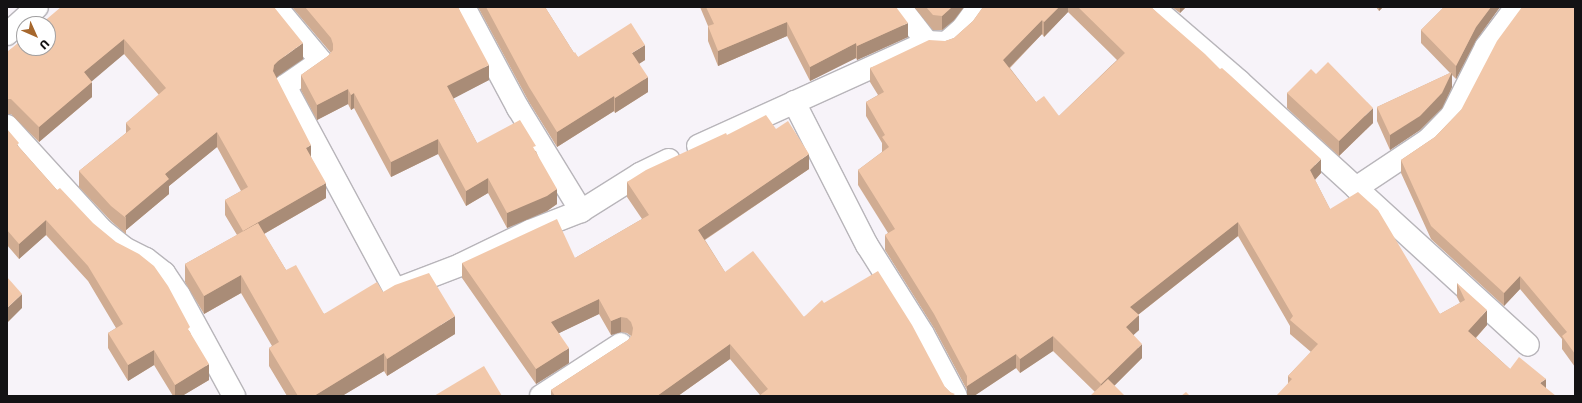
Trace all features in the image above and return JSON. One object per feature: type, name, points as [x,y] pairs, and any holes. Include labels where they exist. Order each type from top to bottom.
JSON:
[{"type":"street","points":[[276,7],[321,61],[285,86],[395,290],[460,265],[530,232],[581,211],[640,174],[927,42],[946,43],[963,28],[978,7]]},
{"type":"street","points":[[464,7],[518,108],[581,211]]},
{"type":"street","points":[[900,7],[927,42]]},
{"type":"street","points":[[1153,7],[1239,81],[1528,345]]},
{"type":"street","points":[[1356,188],[1428,140],[1452,115],[1486,47],[1516,7]]},
{"type":"street","points":[[7,34],[35,8]]},
{"type":"street","points":[[794,102],[867,244],[924,334],[956,396]]},
{"type":"street","points":[[7,126],[102,230],[124,248],[146,259],[164,273],[179,294],[234,396]]},
{"type":"street","points":[[541,396],[621,344]]},
{"type":"building","points":[[61,7],[274,7],[303,43],[278,61],[274,65],[273,71],[311,145],[306,148],[326,183],[243,231],[225,200],[248,187],[217,132],[165,174],[169,179],[125,216],[126,218],[111,206],[79,171],[131,129],[126,123],[166,88],[124,39],[84,72],[92,82],[39,127],[11,99],[7,99],[7,52],[16,45],[16,56],[56,56],[56,16],[50,16]]},
{"type":"building","points":[[305,7],[458,7],[489,65],[447,86],[477,143],[520,120],[536,146],[533,147],[557,189],[547,196],[507,213],[488,178],[466,191],[438,139],[391,162],[354,93],[351,95],[348,89],[317,105],[301,75],[328,56],[333,50],[333,44],[331,38]]},
{"type":"building","points":[[486,7],[545,7],[578,57],[631,23],[645,45],[632,53],[648,77],[615,98],[614,96],[557,132],[529,87]]},
{"type":"building","points":[[706,7],[896,7],[908,23],[857,46],[856,43],[810,67],[787,22],[718,51],[708,26],[714,24]]},
{"type":"building","points":[[926,7],[952,7],[942,16],[933,15]]},
{"type":"building","points":[[983,7],[1059,7],[1044,22],[1042,20],[1003,60],[1036,102],[1044,96],[1059,116],[1125,53],[1078,7],[1151,7],[1220,69],[1222,68],[1231,76],[1321,159],[1310,170],[1330,209],[1358,192],[1378,210],[1440,314],[1465,300],[1457,283],[1487,310],[1468,331],[1510,369],[1519,357],[1546,379],[1540,383],[1556,396],[1276,396],[1292,379],[1288,376],[1318,344],[1290,320],[1293,316],[1238,222],[1130,307],[1139,315],[1126,327],[1142,344],[1101,384],[1053,336],[1020,359],[1016,354],[967,386],[967,376],[934,314],[885,235],[895,229],[858,170],[889,147],[882,137],[885,135],[866,102],[884,92],[870,68],[929,40],[945,41],[954,38],[973,21]]},
{"type":"building","points":[[1444,7],[1491,7],[1476,27],[1456,66],[1421,30]]},
{"type":"building","points":[[1522,7],[1575,7],[1575,354],[1562,336],[1567,332],[1520,276],[1504,293],[1431,226],[1401,160],[1435,137],[1461,110],[1497,41]]},
{"type":"building","points":[[1328,62],[1373,108],[1339,141],[1287,93],[1311,69],[1316,74]]},
{"type":"building","points":[[1452,72],[1442,93],[1420,116],[1390,135],[1377,107]]},
{"type":"building","points":[[766,115],[776,129],[788,121],[809,154],[698,230],[725,272],[753,251],[804,317],[822,300],[824,303],[878,271],[912,325],[945,387],[950,392],[955,394],[952,396],[759,396],[768,389],[730,344],[657,396],[555,396],[551,390],[628,340],[632,335],[633,328],[631,322],[627,318],[621,317],[611,321],[599,299],[551,322],[569,348],[536,369],[462,263],[557,219],[575,258],[649,215],[627,182],[646,170],[726,133],[727,135]]},
{"type":"building","points":[[7,129],[19,143],[17,145],[57,190],[60,188],[93,223],[116,242],[139,254],[154,266],[168,286],[190,327],[188,329],[209,364],[175,385],[154,350],[128,365],[108,333],[123,324],[88,266],[46,220],[19,244],[7,230]]},
{"type":"building","points":[[258,223],[286,270],[296,265],[324,314],[377,282],[383,292],[395,285],[429,273],[455,316],[387,359],[384,353],[314,396],[298,396],[269,348],[279,342],[241,275],[204,296],[185,264]]},
{"type":"building","points":[[7,277],[22,294],[7,308]]},
{"type":"building","points":[[484,366],[502,396],[434,396]]},
{"type":"building","points":[[1108,379],[1125,396],[1090,396]]},
{"type":"building","points":[[1186,392],[1190,396],[1181,396]]}]
